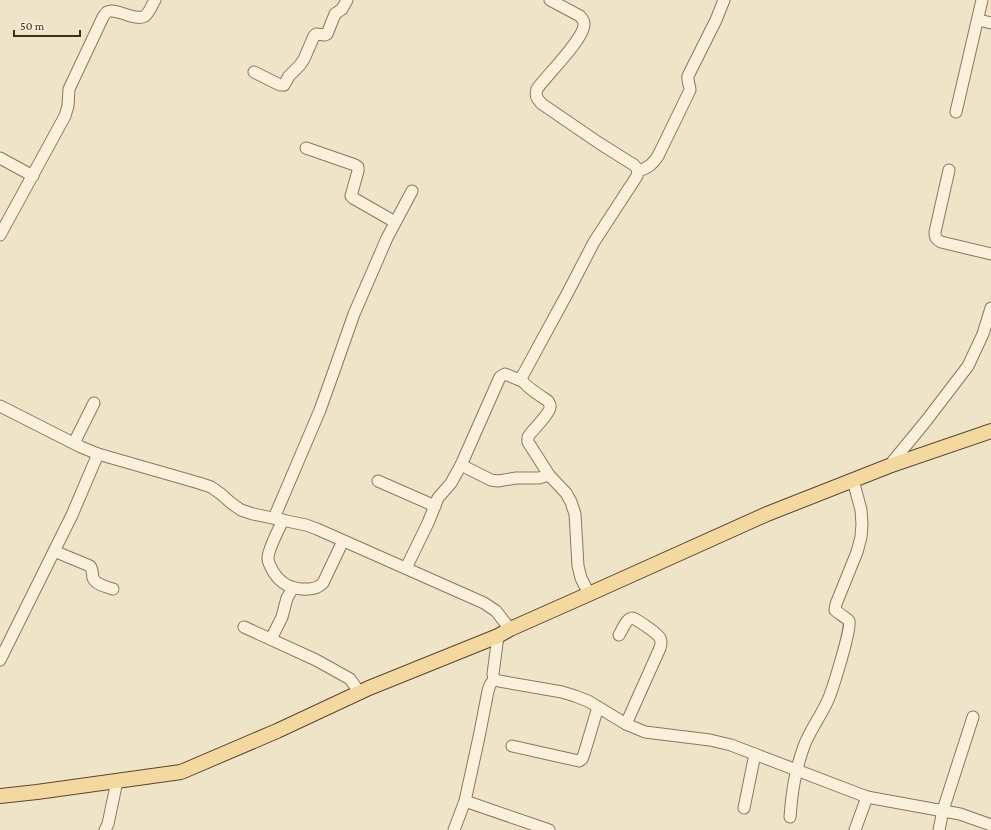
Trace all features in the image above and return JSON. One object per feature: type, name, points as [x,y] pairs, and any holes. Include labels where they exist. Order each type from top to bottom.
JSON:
[{"type":"main road","points":[[0,796],[181,772],[277,731],[360,693],[498,636],[510,629],[767,514],[889,466],[991,431]]},
{"type":"street","points":[[0,235],[65,116],[68,106],[69,89],[106,12],[110,11],[140,18],[147,14],[155,0]]},
{"type":"street","points":[[254,72],[280,85],[284,85],[291,73],[300,65],[314,36],[316,34],[325,36],[327,34],[335,14],[342,9],[347,0]]},
{"type":"street","points":[[550,0],[580,16],[583,20],[584,29],[580,37],[537,89],[537,99],[554,113],[637,168],[638,172]]},
{"type":"street","points":[[522,381],[524,373],[594,242],[637,176],[638,172],[647,168],[658,156],[690,90],[687,79],[688,76],[716,20],[724,0]]},
{"type":"street","points":[[956,112],[982,0]]},
{"type":"street","points":[[978,20],[991,23]]},
{"type":"street","points":[[306,148],[358,167],[351,196],[395,222]]},
{"type":"street","points":[[0,158],[33,176]]},
{"type":"street","points":[[949,170],[935,232],[936,239],[941,242],[991,254]]},
{"type":"street","points":[[343,541],[323,583],[318,587],[304,589],[293,588],[284,584],[270,568],[268,559],[269,552],[279,519],[354,314],[387,238],[412,191]]},
{"type":"street","points":[[889,466],[968,366],[983,334],[991,308]]},
{"type":"street","points":[[406,568],[428,523],[438,498],[451,483],[461,465],[500,377],[505,374],[522,381],[548,401],[550,405],[548,412],[528,437],[528,442],[549,475],[566,493],[571,502],[575,514],[578,566],[581,578],[589,594]]},
{"type":"street","points":[[74,443],[94,403]]},
{"type":"street","points":[[0,406],[98,454],[211,487],[241,510],[306,525],[406,568],[491,606],[510,629]]},
{"type":"street","points":[[0,660],[72,515],[98,454]]},
{"type":"street","points":[[461,465],[491,480],[498,481],[516,478],[539,478],[549,475]]},
{"type":"street","points":[[790,817],[796,770],[809,735],[828,700],[850,626],[849,621],[835,610],[857,552],[861,537],[861,510],[853,480]]},
{"type":"street","points":[[378,481],[435,506]]},
{"type":"street","points":[[54,551],[90,566],[96,582],[113,589]]},
{"type":"street","points":[[271,639],[282,617],[287,598],[293,588]]},
{"type":"street","points":[[619,635],[627,620],[633,618],[657,635],[661,642],[660,648],[626,724]]},
{"type":"street","points":[[244,627],[343,674],[350,679],[360,693]]},
{"type":"street","points":[[454,830],[465,801],[488,691],[494,679],[493,674],[498,636]]},
{"type":"street","points":[[494,679],[562,692],[575,696],[588,701],[626,724],[644,732],[710,740],[731,745],[867,797],[943,810],[991,824]]},
{"type":"street","points":[[512,746],[579,761],[582,759],[584,754],[598,707]]},
{"type":"street","points":[[939,830],[943,810],[973,717]]},
{"type":"street","points":[[744,808],[755,754]]},
{"type":"street","points":[[105,830],[108,824],[117,781]]},
{"type":"street","points":[[855,830],[867,797]]},
{"type":"street","points":[[465,801],[549,830]]}]
